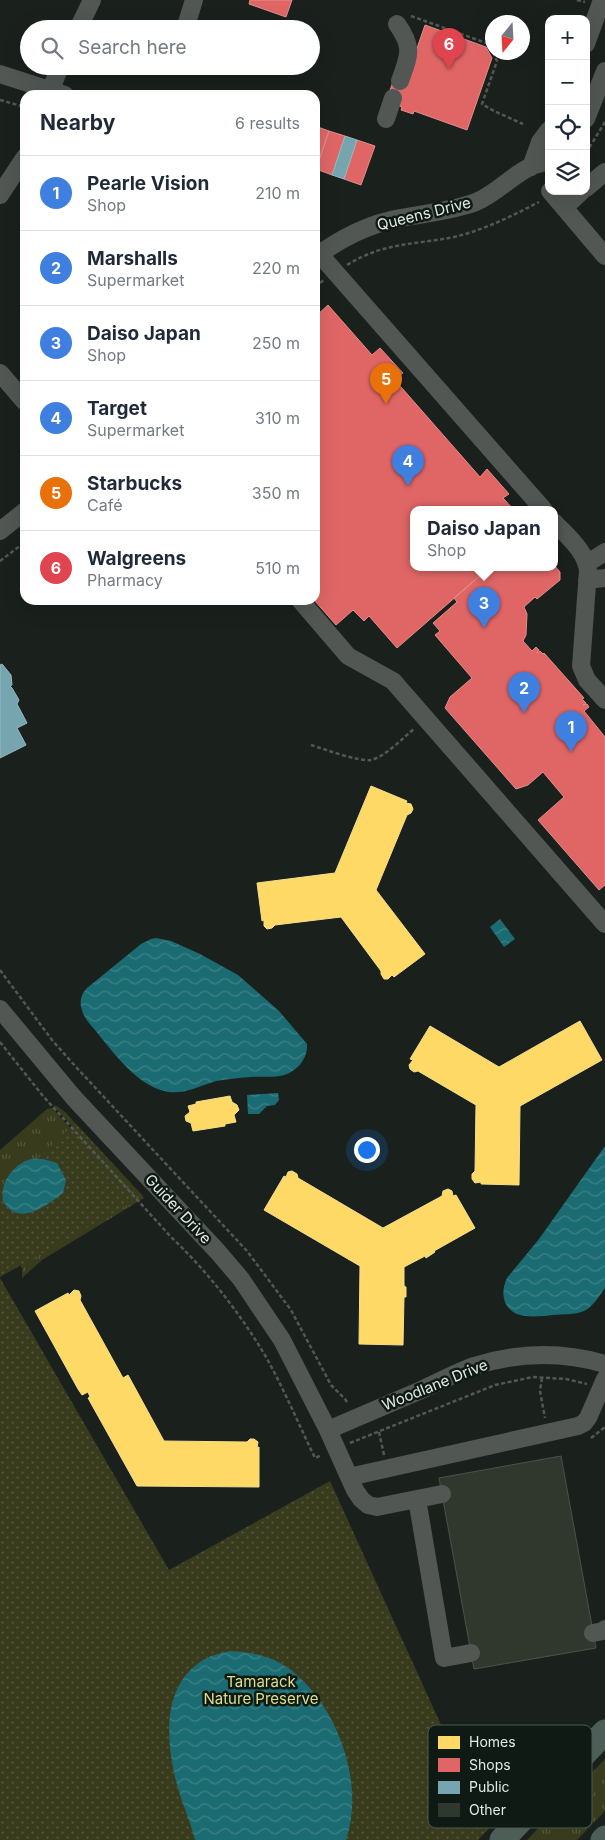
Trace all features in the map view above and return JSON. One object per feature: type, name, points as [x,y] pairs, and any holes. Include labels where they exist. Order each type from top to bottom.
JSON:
[{"type":"highway","points":[[592,1746],[605,1732]]},
{"type":"highway","points":[[502,1840],[513,1828]]},
{"type":"street","points":[[82,20],[92,0]]},
{"type":"street","points":[[188,20],[194,0]]},
{"type":"street","points":[[590,33],[602,0]]},
{"type":"street","points":[[400,81],[409,56],[409,44],[405,35],[403,20]]},
{"type":"street","points":[[590,109],[605,71]]},
{"type":"street","points":[[0,74],[46,90]]},
{"type":"street","points":[[56,90],[58,75]]},
{"type":"street","points":[[386,119],[394,98]]},
{"type":"street","points":[[545,135],[540,142],[531,167],[545,192]]},
{"type":"street","name":"Queens Drive","points":[[320,252],[371,226],[399,218],[452,209],[477,201],[500,189],[531,167],[545,162]]},
{"type":"street","points":[[0,195],[20,165]]},
{"type":"street","points":[[590,185],[605,172]]},
{"type":"street","points":[[547,195],[564,208],[605,256]]},
{"type":"street","points":[[564,208],[578,195]]},
{"type":"street","points":[[320,257],[539,506]]},
{"type":"street","points":[[0,373],[20,396]]},
{"type":"street","points":[[0,531],[20,515]]},
{"type":"street","points":[[558,526],[581,552],[586,562],[587,580],[582,670],[587,680],[605,700]]},
{"type":"street","points":[[586,562],[605,552]]},
{"type":"street","points":[[587,580],[605,578]]},
{"type":"street","points":[[304,605],[348,656],[393,681],[605,924]]},
{"type":"street","name":"Guider Drive","points":[[0,1008],[74,1098],[241,1279],[282,1340],[361,1500],[368,1505],[377,1507],[417,1499]]},
{"type":"street","name":"Woodlane Drive","points":[[328,1430],[473,1366],[502,1359],[560,1354],[605,1364]]},
{"type":"street","points":[[349,1477],[578,1426],[584,1423],[605,1379]]},
{"type":"street","points":[[442,1494],[417,1499],[444,1658],[471,1653]]},
{"type":"path","points":[[403,20],[485,43]]},
{"type":"path","points":[[497,60],[482,104],[494,112],[523,124]]},
{"type":"path","points":[[0,100],[20,106]]},
{"type":"path","points":[[588,150],[605,122]]},
{"type":"path","points":[[357,258],[389,246],[470,233],[502,220],[545,195]]},
{"type":"path","points":[[0,560],[20,546]]},
{"type":"path","points":[[311,745],[360,759],[374,759],[426,719]]},
{"type":"path","points":[[0,970],[64,1053],[247,1251],[291,1310],[331,1385],[345,1399]]},
{"type":"path","points":[[542,1378],[540,1391],[547,1433]]},
{"type":"green space","points":[[53,1105],[66,1113],[144,1198],[42,1260],[22,1278],[22,1268],[0,1232],[0,1150],[47,1109],[52,1108],[70,1128],[72,1126]]},
{"type":"green space","points":[[75,1123],[143,1196],[0,1277],[0,1194]]},
{"type":"green space","name":"Tamarack Nature Preserve","points":[[0,1278],[169,1570],[330,1481],[441,1725],[428,1725],[428,1828],[488,1828],[478,1840],[0,1840]]},
{"type":"green space","points":[[605,1759],[605,1811],[592,1824],[592,1772]]},
{"type":"green space","points":[[453,1828],[489,1828],[478,1840],[442,1840]]},
{"type":"green space","points":[[539,1828],[589,1828],[577,1840],[527,1840]]},
{"type":"water","points":[[500,919],[515,939],[504,947],[490,927]]},
{"type":"water","points":[[156,938],[171,941],[200,954],[238,975],[279,1011],[307,1044],[305,1056],[301,1064],[282,1076],[220,1080],[190,1090],[177,1092],[164,1091],[136,1076],[113,1052],[87,1020],[81,1007],[81,998],[87,988],[141,944]]},
{"type":"water","points":[[278,1093],[279,1100],[275,1105],[267,1106],[259,1114],[248,1114],[247,1095]]},
{"type":"water","points":[[605,1146],[605,1288],[590,1307],[580,1312],[525,1316],[512,1311],[505,1302],[503,1291],[507,1278],[539,1239]]},
{"type":"water","points":[[31,1159],[43,1159],[57,1163],[66,1180],[63,1193],[35,1211],[23,1214],[12,1211],[3,1201],[3,1188],[8,1176],[22,1163]]},
{"type":"water","points":[[230,1651],[258,1655],[272,1659],[285,1666],[303,1681],[319,1699],[332,1721],[342,1744],[349,1768],[352,1793],[351,1817],[346,1840],[195,1840],[178,1788],[173,1765],[169,1731],[170,1714],[180,1683],[191,1670],[205,1659]]},
{"type":"building: Homes","points":[[371,786],[407,801],[406,803],[411,804],[413,809],[407,815],[376,890],[425,954],[394,977],[392,975],[388,979],[384,979],[381,971],[341,917],[275,925],[267,929],[264,926],[264,920],[262,921],[257,883],[335,873]]},
{"type":"building: Homes","points":[[580,1021],[602,1060],[520,1106],[519,1185],[475,1183],[472,1179],[472,1174],[475,1171],[476,1105],[418,1071],[414,1072],[410,1069],[409,1065],[413,1060],[410,1059],[430,1026],[499,1067]]},
{"type":"building: Homes","points":[[230,1096],[232,1102],[237,1105],[239,1110],[234,1115],[236,1122],[225,1124],[225,1126],[193,1131],[191,1123],[186,1121],[185,1116],[190,1112],[188,1106],[196,1104],[196,1102]]},
{"type":"building: Homes","points":[[292,1171],[297,1174],[298,1178],[383,1228],[442,1196],[443,1191],[448,1189],[452,1191],[453,1196],[456,1195],[475,1228],[434,1251],[426,1258],[425,1256],[404,1267],[406,1297],[404,1297],[403,1345],[359,1344],[360,1266],[264,1210],[284,1176],[286,1177],[288,1172]]},
{"type":"building: Homes","points":[[74,1290],[79,1291],[80,1300],[123,1378],[128,1375],[164,1441],[247,1442],[250,1439],[254,1439],[258,1442],[257,1448],[259,1447],[259,1487],[137,1486],[88,1398],[90,1397],[88,1392],[82,1395],[78,1389],[35,1311],[68,1293],[69,1295]]},
{"type":"building: Shops","points":[[250,0],[292,0],[286,17],[249,4]]},
{"type":"building: Shops","points":[[425,25],[485,47],[485,60],[491,60],[467,130],[414,111],[413,114],[401,110],[402,107],[397,105],[388,96],[394,79],[405,83]]},
{"type":"building: Shops","points":[[320,128],[329,131],[320,157]]},
{"type":"building: Shops","points":[[329,131],[345,136],[332,175],[320,170],[320,157]]},
{"type":"building: Shops","points":[[357,140],[375,146],[361,185],[344,179]]},
{"type":"building: Shops","points":[[328,305],[372,355],[380,348],[403,373],[394,379],[480,477],[487,469],[509,494],[503,498],[510,506],[410,506],[410,571],[485,571],[397,648],[369,616],[364,621],[353,610],[336,625],[318,605],[320,605],[320,312]]},
{"type":"building: Shops","points":[[558,570],[560,572],[560,580],[524,607],[527,614],[526,635],[523,641],[532,651],[536,647],[539,650],[537,653],[540,651],[544,653],[584,698],[582,699],[586,703],[583,705],[587,704],[589,707],[584,711],[605,737],[605,885],[599,890],[538,820],[564,797],[543,772],[528,785],[516,789],[445,708],[450,697],[472,678],[435,635],[440,631],[433,623],[457,602],[454,598],[485,571]]},
{"type":"building: Public","points":[[345,136],[357,140],[344,179],[332,175]]},
{"type":"building: Public","points":[[2,664],[11,675],[12,685],[10,686],[19,700],[17,704],[27,723],[17,728],[26,745],[0,758],[0,665]]},
{"type":"building: Other","points":[[561,1456],[596,1648],[474,1669],[439,1478]]},
{"type":"place","name":"Walgreens","points":[[449,69]]},
{"type":"place","name":"Starbucks","points":[[386,404]]},
{"type":"place","name":"Target","points":[[408,486]]},
{"type":"place","name":"Daiso Japan","points":[[484,628]]},
{"type":"place","name":"Marshalls","points":[[524,713]]},
{"type":"place","name":"Pearle Vision","points":[[571,752]]}]
